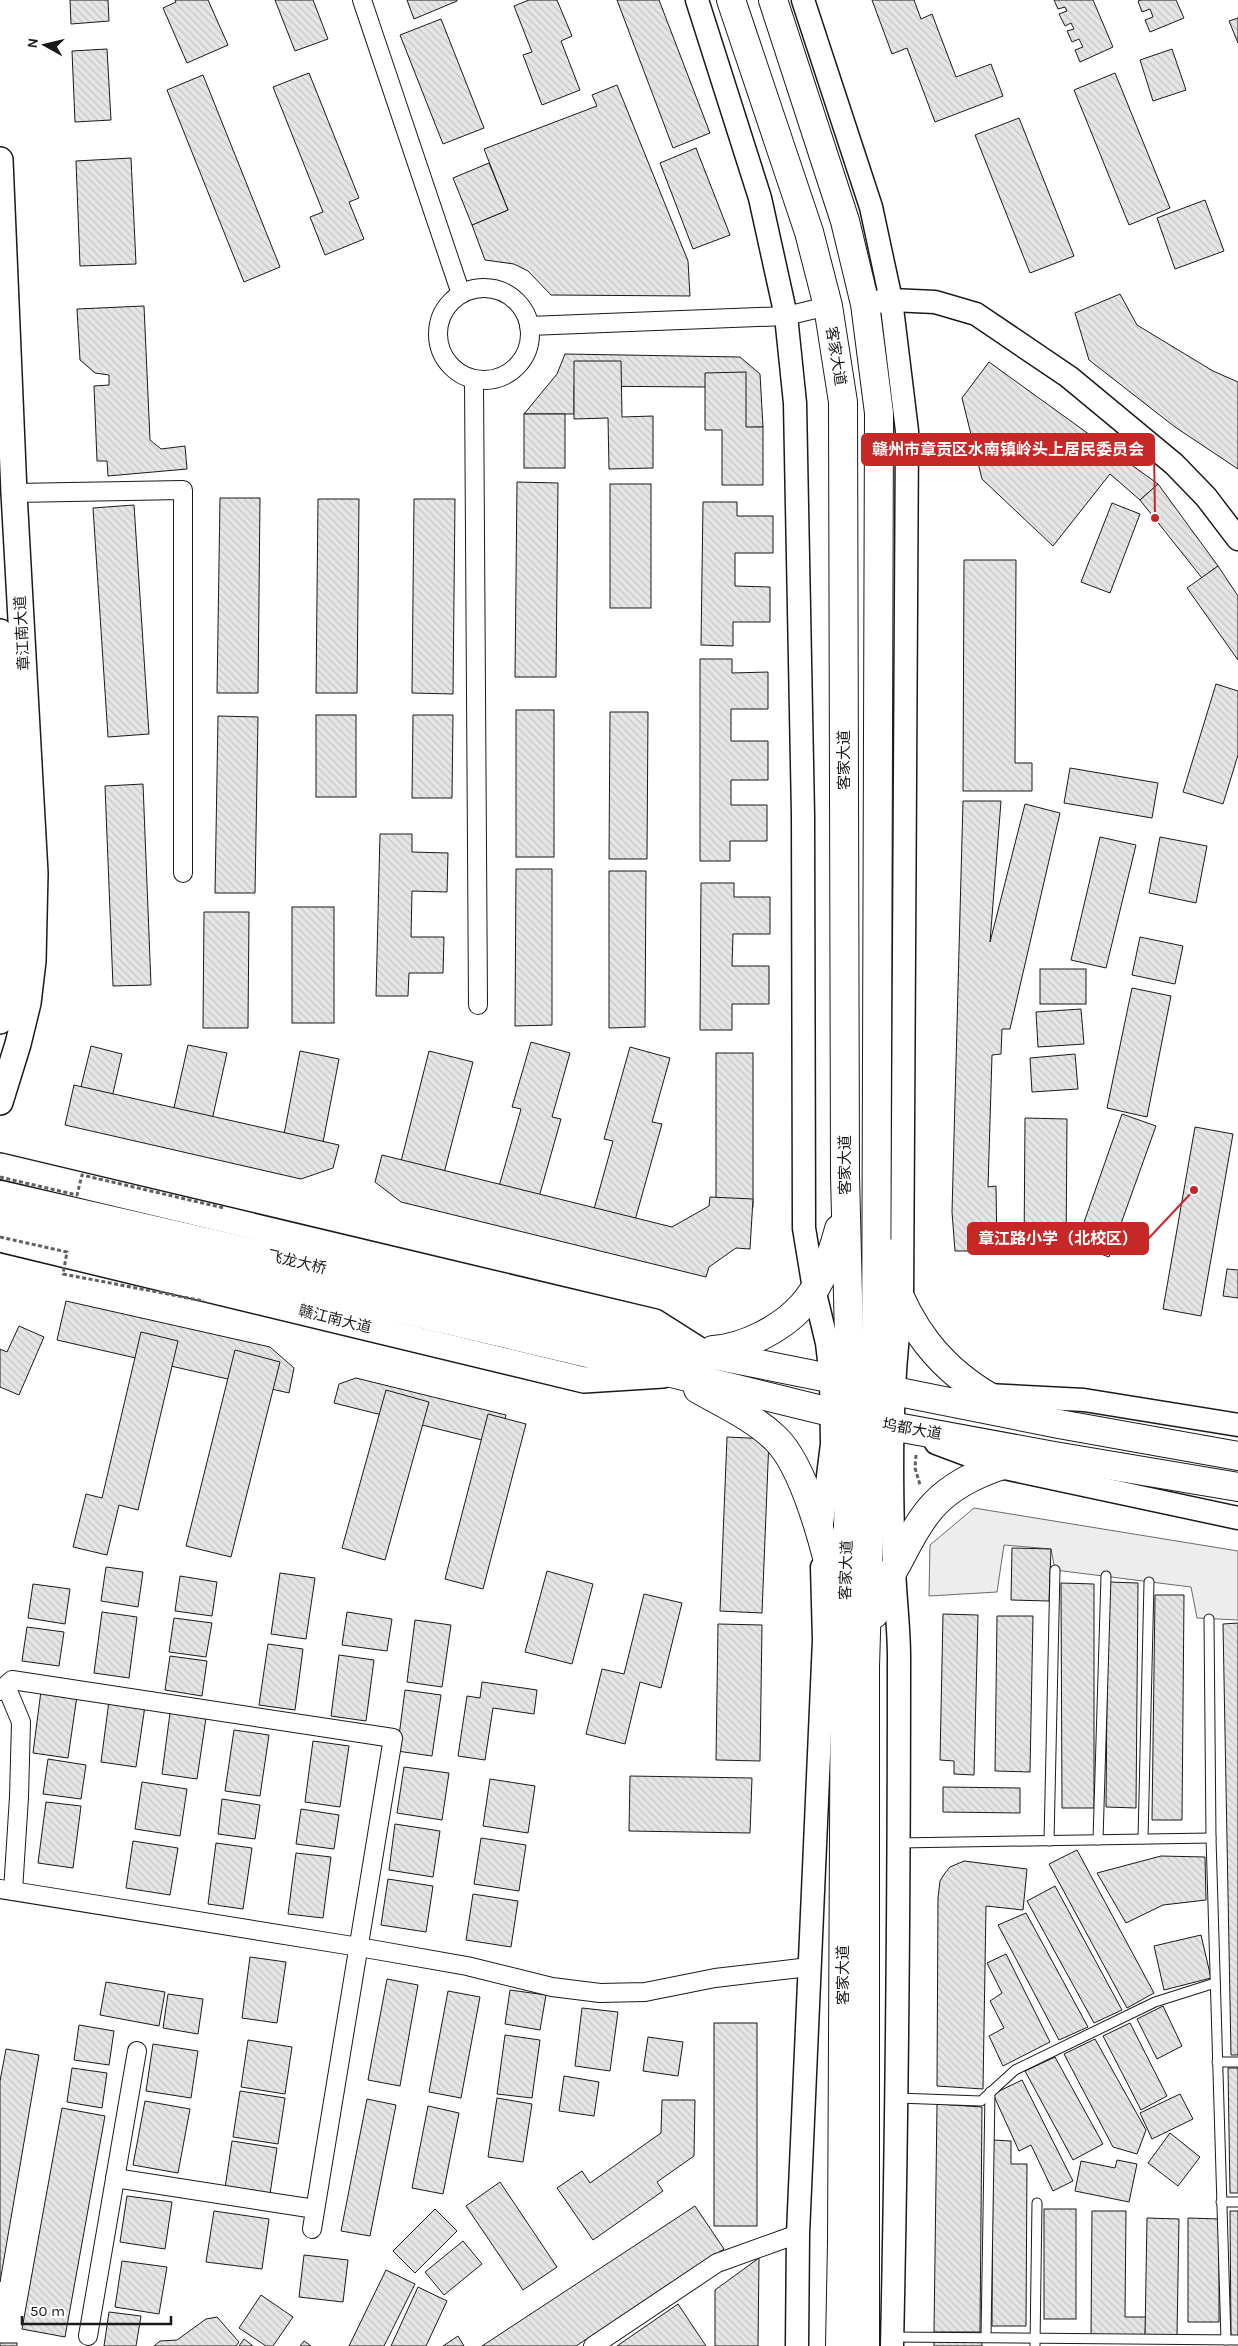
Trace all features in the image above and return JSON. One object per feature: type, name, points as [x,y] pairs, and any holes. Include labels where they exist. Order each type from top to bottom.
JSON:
[{"type":"main road","name":"客家大道","points":[[731,0],[809,232],[828,306],[843,402],[844,1176],[840,1379],[868,1421],[870,1498],[865,1667],[865,2346]]},
{"type":"main road","name":"客家大道","points":[[773,0],[844,221],[878,302],[875,1206],[887,1388],[868,1421],[845,1632],[840,2346]]},
{"type":"main road","name":"章江南大道","points":[[0,160],[14,493],[35,873],[33,961],[28,1003],[18,1044],[0,1102]]},
{"type":"main road","name":"章江南大道","points":[[0,632],[12,876],[12,958],[0,1021]]},
{"type":"main road","points":[[0,1166],[655,1322],[701,1352],[723,1350],[740,1345],[769,1331],[802,1306],[826,1267],[839,1230],[844,1199],[844,1176]]},
{"type":"main road","name":"飞龙大桥","points":[[0,1195],[591,1342]]},
{"type":"main road","points":[[875,1206],[880,1242],[891,1277],[924,1341],[938,1359],[986,1395],[1013,1410],[1059,1424]]},
{"type":"main road","name":"飞龙大桥","points":[[0,1220],[290,1283],[591,1342]]},
{"type":"main road","name":"赣江南大道","points":[[0,1238],[584,1380],[672,1374]]},
{"type":"main road","points":[[591,1342],[701,1352],[1059,1424],[1238,1456]]},
{"type":"main road","name":"坞都大道","points":[[591,1342],[672,1374],[868,1421],[1054,1456],[1238,1487]]},
{"type":"main road","points":[[672,1374],[762,1426],[789,1457],[801,1480],[821,1535],[845,1632]]},
{"type":"main road","points":[[865,1667],[871,1623],[878,1602],[894,1569],[928,1510],[953,1488],[1000,1467],[1054,1456]]},
{"type":"street","points":[[362,0],[461,294]]},
{"type":"street","points":[[697,0],[760,198],[786,316],[795,403],[803,815],[804,1228],[814,1289],[827,1343],[840,1379]]},
{"type":"street","points":[[803,0],[871,207],[878,302],[907,431],[902,1300],[887,1388],[921,1387],[986,1395],[1084,1400],[1238,1425]]},
{"type":"street","points":[[484,287],[507,294],[524,310],[529,326],[529,345],[525,356],[518,365],[498,378],[486,380],[462,375],[448,363],[440,346],[438,334],[444,311],[461,294],[484,287]]},
{"type":"street","points":[[878,302],[935,302],[976,314],[1069,377],[1174,464],[1206,497],[1238,539]]},
{"type":"street","points":[[529,326],[786,316],[828,306]]},
{"type":"street","points":[[474,379],[478,1005]]},
{"type":"street","points":[[14,493],[183,490],[183,873]]},
{"type":"street","points":[[868,1421],[1000,1467],[1238,1518]]},
{"type":"street","points":[[797,2346],[798,2234],[824,1640],[821,1535],[832,1444],[868,1421]]},
{"type":"street","points":[[868,1421],[894,1569],[899,1635],[897,2098],[892,2341]]},
{"type":"street","points":[[312,2229],[359,1947],[393,1738],[12,1680],[3,1689],[21,1722],[19,1797],[6,1890],[359,1947],[467,1966],[552,1987],[600,1994],[645,1992],[715,1978],[809,1967]]},
{"type":"street","points":[[88,2336],[137,2051]]},
{"type":"street","points":[[115,2178],[315,2209]]},
{"type":"street","points":[[594,2346],[717,2262],[798,2234]]},
{"type":"lane","points":[[1049,1841],[1055,1570]]},
{"type":"lane","points":[[1098,1840],[1106,1576]]},
{"type":"lane","points":[[1143,1839],[1149,1582]]},
{"type":"lane","points":[[1209,1619],[1211,1838],[1226,2340]]},
{"type":"lane","points":[[899,1843],[1211,1838]]},
{"type":"lane","points":[[897,2098],[981,2101],[1014,2070],[1155,2002],[1215,1983]]},
{"type":"lane","points":[[1217,2062],[1238,2062]]},
{"type":"lane","points":[[986,2336],[990,2092]]},
{"type":"lane","points":[[1221,2202],[1238,2202]]},
{"type":"lane","points":[[1035,2341],[1037,2203]]},
{"type":"lane","points":[[892,2341],[986,2336],[1035,2341],[1185,2343],[1238,2340]]},
{"type":"path","points":[[0,1177],[77,1195],[82,1175],[224,1208]]},
{"type":"path","points":[[0,1238],[67,1252],[63,1274],[204,1301]]},
{"type":"shaded area","points":[[974,1508],[1238,1551],[1238,1620],[1197,1618],[1191,1587],[1055,1570],[1051,1549],[1004,1545],[997,1592],[929,1596],[930,1545]]},
{"type":"building","points":[[70,0],[108,0],[109,21],[71,24]]},
{"type":"building","points":[[175,0],[208,0],[228,45],[187,63],[163,8],[176,2]]},
{"type":"building","points":[[275,0],[313,0],[328,39],[295,51]]},
{"type":"building","points":[[407,0],[457,0],[457,1],[414,19]]},
{"type":"building","points":[[529,0],[557,0],[572,36],[561,41],[580,90],[542,105],[523,55],[532,52],[514,6]]},
{"type":"building","points":[[617,0],[659,0],[710,133],[673,148]]},
{"type":"building","points":[[872,0],[914,0],[921,19],[932,14],[956,77],[991,64],[1003,96],[935,122],[907,48],[892,54]]},
{"type":"building","points":[[1054,0],[1093,0],[1113,47],[1080,62],[1075,50],[1083,47],[1079,39],[1072,42],[1067,31],[1074,29],[1071,23],[1065,26],[1059,14],[1067,11],[1065,7],[1058,9]]},
{"type":"building","points":[[1176,0],[1184,18],[1150,32],[1145,20],[1153,17],[1150,9],[1142,12],[1138,1]]},
{"type":"building","points":[[1238,18],[1238,43],[1229,21]]},
{"type":"building","points":[[441,19],[484,128],[443,144],[400,35]]},
{"type":"building","points":[[107,49],[111,120],[75,122],[72,51]]},
{"type":"building","points":[[1172,49],[1186,90],[1153,101],[1140,60]]},
{"type":"building","points":[[309,73],[359,198],[349,202],[364,239],[325,255],[310,217],[323,212],[273,87]]},
{"type":"building","points":[[1115,73],[1170,208],[1129,225],[1074,90]]},
{"type":"building","points":[[203,75],[280,267],[244,282],[167,90]]},
{"type":"building","points":[[617,85],[688,261],[690,296],[551,295],[528,271],[514,264],[485,260],[472,225],[508,210],[484,149],[597,106],[592,95]]},
{"type":"building","points":[[1019,118],[1074,256],[1030,273],[975,135]]},
{"type":"building","points":[[696,148],[730,235],[693,249],[660,163]]},
{"type":"building","points":[[131,158],[136,264],[80,266],[76,161]]},
{"type":"building","points":[[489,163],[508,210],[472,225],[453,178]]},
{"type":"building","points":[[1205,200],[1224,251],[1175,269],[1157,218]]},
{"type":"building","points":[[1120,294],[1137,325],[1213,371],[1238,382],[1238,469],[1175,427],[1089,360],[1075,313]]},
{"type":"building","points":[[144,306],[150,440],[161,449],[185,446],[187,469],[108,476],[107,461],[97,461],[94,386],[109,385],[109,375],[95,373],[80,360],[77,309]]},
{"type":"building","points":[[565,354],[740,357],[760,374],[763,427],[732,428],[730,390],[705,387],[574,386],[574,414],[524,414],[557,374]]},
{"type":"building","points":[[574,361],[621,361],[622,417],[653,416],[653,468],[609,469],[608,418],[574,419]]},
{"type":"building","points":[[989,362],[1158,484],[1140,500],[1110,474],[1053,546],[982,479],[962,398]]},
{"type":"building","points":[[746,372],[746,427],[763,427],[763,485],[722,485],[722,430],[705,430],[705,373]]},
{"type":"building","points":[[524,414],[565,414],[565,468],[524,468]]},
{"type":"building","points":[[517,482],[558,483],[556,677],[515,677]]},
{"type":"building","points":[[610,484],[651,484],[651,608],[610,608]]},
{"type":"building","points":[[1158,484],[1218,566],[1202,578],[1140,500]]},
{"type":"building","points":[[220,498],[260,498],[258,693],[217,693]]},
{"type":"building","points":[[318,499],[359,499],[357,693],[316,693]]},
{"type":"building","points":[[414,499],[455,499],[453,694],[412,693]]},
{"type":"building","points":[[703,502],[737,502],[737,516],[773,516],[773,553],[735,553],[735,586],[770,587],[770,622],[733,622],[733,646],[701,645]]},
{"type":"building","points":[[1112,503],[1140,514],[1110,593],[1081,582]]},
{"type":"building","points":[[134,505],[149,734],[108,737],[93,508]]},
{"type":"building","points":[[964,560],[1016,560],[1015,763],[1032,763],[1032,791],[963,791]]},
{"type":"building","points":[[1218,566],[1238,596],[1238,660],[1187,588]]},
{"type":"building","points":[[700,659],[732,659],[732,673],[768,672],[768,709],[731,709],[731,741],[768,741],[768,780],[731,780],[731,805],[767,805],[767,841],[730,841],[730,861],[700,861]]},
{"type":"building","points":[[1216,684],[1238,691],[1238,755],[1223,804],[1183,792]]},
{"type":"building","points":[[516,710],[554,710],[554,857],[516,857]]},
{"type":"building","points":[[610,712],[648,712],[647,859],[609,859]]},
{"type":"building","points":[[316,715],[356,715],[356,797],[316,797]]},
{"type":"building","points":[[413,715],[453,715],[452,798],[412,798]]},
{"type":"building","points":[[218,716],[258,717],[255,893],[215,893]]},
{"type":"building","points":[[1070,768],[1158,783],[1152,818],[1064,803]]},
{"type":"building","points":[[143,784],[151,985],[113,986],[105,786]]},
{"type":"building","points":[[963,801],[1001,801],[990,942],[1025,804],[1060,813],[1010,1029],[1002,1029],[1001,1054],[992,1055],[988,1187],[996,1186],[997,1251],[955,1251],[952,1212]]},
{"type":"building","points":[[380,834],[412,834],[412,852],[448,853],[447,892],[412,891],[411,937],[444,937],[443,973],[409,973],[408,996],[376,996]]},
{"type":"building","points":[[1100,837],[1136,845],[1106,968],[1071,960]]},
{"type":"building","points":[[1160,837],[1207,846],[1196,903],[1149,893]]},
{"type":"building","points":[[516,869],[552,869],[552,1025],[515,1026]]},
{"type":"building","points":[[609,871],[646,871],[645,1027],[609,1028]]},
{"type":"building","points":[[701,883],[734,883],[734,897],[770,897],[770,934],[733,934],[732,966],[769,966],[769,1004],[732,1004],[732,1030],[700,1030]]},
{"type":"building","points":[[292,907],[334,907],[334,1023],[292,1023]]},
{"type":"building","points":[[204,912],[249,912],[248,1028],[203,1028]]},
{"type":"building","points":[[1140,937],[1183,946],[1175,984],[1132,975]]},
{"type":"building","points":[[1040,969],[1086,969],[1086,1004],[1040,1004]]},
{"type":"building","points":[[1132,988],[1171,996],[1147,1117],[1107,1108]]},
{"type":"building","points":[[1081,1009],[1084,1044],[1038,1047],[1036,1012]]},
{"type":"building","points":[[531,1042],[570,1053],[552,1117],[561,1119],[532,1222],[492,1211],[521,1109],[512,1107]]},
{"type":"building","points":[[188,1045],[227,1053],[208,1138],[169,1130]]},
{"type":"building","points":[[91,1046],[122,1054],[108,1115],[76,1107]]},
{"type":"building","points":[[630,1047],[670,1058],[652,1122],[662,1124],[630,1238],[589,1227],[613,1141],[604,1139]]},
{"type":"building","points":[[300,1051],[339,1059],[319,1163],[280,1155]]},
{"type":"building","points":[[429,1051],[473,1062],[438,1196],[395,1185]]},
{"type":"building","points":[[716,1053],[753,1053],[753,1207],[716,1207]]},
{"type":"building","points":[[1075,1054],[1078,1089],[1032,1092],[1030,1058]]},
{"type":"building","points":[[74,1085],[339,1145],[333,1168],[301,1179],[65,1125]]},
{"type":"building","points":[[1122,1114],[1156,1126],[1109,1257],[1076,1245]]},
{"type":"building","points":[[1025,1118],[1067,1119],[1066,1253],[1024,1253]]},
{"type":"building","points":[[1195,1127],[1233,1134],[1201,1316],[1163,1309]]},
{"type":"building","points":[[382,1155],[672,1227],[709,1206],[710,1197],[753,1199],[750,1249],[736,1248],[709,1267],[706,1277],[401,1202],[375,1182]]},
{"type":"building","points":[[1227,1269],[1238,1270],[1238,1298],[1223,1296]]},
{"type":"building","points":[[66,1301],[270,1347],[294,1368],[289,1393],[57,1340]]},
{"type":"building","points":[[19,1326],[44,1337],[19,1395],[0,1387],[0,1349],[7,1352]]},
{"type":"building","points":[[141,1332],[178,1341],[138,1510],[119,1505],[107,1555],[73,1547],[86,1494],[102,1498]]},
{"type":"building","points":[[235,1350],[280,1362],[231,1557],[186,1546]]},
{"type":"building","points":[[356,1378],[506,1415],[498,1444],[334,1403],[339,1384]]},
{"type":"building","points":[[386,1390],[429,1402],[385,1560],[342,1548]]},
{"type":"building","points":[[488,1414],[526,1424],[483,1589],[445,1579]]},
{"type":"building","points":[[727,1437],[769,1439],[762,1613],[720,1611]]},
{"type":"building","points":[[1012,1548],[1051,1549],[1049,1601],[1011,1600]]},
{"type":"building","points":[[106,1567],[143,1572],[138,1607],[101,1601]]},
{"type":"building","points":[[547,1571],[593,1584],[572,1664],[525,1652]]},
{"type":"building","points":[[280,1573],[315,1578],[306,1639],[271,1634]]},
{"type":"building","points":[[180,1576],[217,1582],[212,1616],[175,1611]]},
{"type":"building","points":[[1108,1582],[1138,1583],[1136,1808],[1106,1807]]},
{"type":"building","points":[[1061,1583],[1094,1584],[1094,1808],[1062,1808]]},
{"type":"building","points":[[33,1584],[70,1589],[65,1624],[28,1618]]},
{"type":"building","points":[[644,1594],[682,1603],[661,1688],[640,1682],[625,1744],[586,1734],[602,1669],[624,1674]]},
{"type":"building","points":[[1155,1595],[1184,1595],[1182,1820],[1152,1820]]},
{"type":"building","points":[[102,1612],[137,1617],[129,1678],[94,1673]]},
{"type":"building","points":[[347,1612],[392,1619],[387,1651],[342,1645]]},
{"type":"building","points":[[943,1614],[978,1615],[974,1775],[954,1774],[954,1761],[940,1760]]},
{"type":"building","points":[[997,1616],[1033,1616],[1030,1772],[995,1771]]},
{"type":"building","points":[[174,1618],[212,1623],[206,1657],[169,1652]]},
{"type":"building","points":[[415,1620],[451,1625],[442,1687],[407,1682]]},
{"type":"building","points":[[1238,1623],[1238,2055],[1231,2055],[1223,1624]]},
{"type":"building","points":[[718,1624],[762,1625],[760,1761],[716,1760]]},
{"type":"building","points":[[27,1627],[64,1632],[59,1666],[22,1661]]},
{"type":"building","points":[[268,1644],[303,1649],[295,1710],[259,1705]]},
{"type":"building","points":[[339,1655],[374,1660],[366,1721],[331,1716]]},
{"type":"building","points":[[170,1656],[207,1661],[202,1696],[165,1690]]},
{"type":"building","points":[[482,1682],[537,1690],[534,1714],[493,1708],[485,1760],[458,1756],[467,1696],[480,1698]]},
{"type":"building","points":[[405,1690],[441,1695],[432,1756],[397,1751]]},
{"type":"building","points":[[41,1691],[77,1696],[68,1758],[33,1753]]},
{"type":"building","points":[[109,1701],[145,1706],[136,1767],[101,1762]]},
{"type":"building","points":[[170,1713],[206,1718],[197,1779],[162,1774]]},
{"type":"building","points":[[234,1730],[269,1735],[260,1796],[225,1791]]},
{"type":"building","points":[[313,1741],[349,1746],[340,1807],[305,1802]]},
{"type":"building","points":[[48,1759],[86,1765],[81,1799],[43,1794]]},
{"type":"building","points":[[404,1767],[449,1773],[442,1820],[397,1813]]},
{"type":"building","points":[[630,1776],[752,1778],[750,1833],[629,1831]]},
{"type":"building","points":[[490,1779],[535,1786],[528,1833],[483,1826]]},
{"type":"building","points":[[142,1782],[187,1789],[180,1836],[135,1829]]},
{"type":"building","points":[[943,1787],[1020,1788],[1020,1813],[943,1812]]},
{"type":"building","points":[[222,1799],[260,1805],[255,1839],[218,1834]]},
{"type":"building","points":[[46,1802],[81,1806],[73,1868],[38,1863]]},
{"type":"building","points":[[301,1809],[339,1815],[334,1849],[296,1844]]},
{"type":"building","points":[[395,1824],[440,1831],[433,1877],[389,1870]]},
{"type":"building","points":[[481,1838],[526,1845],[519,1891],[474,1884]]},
{"type":"building","points":[[133,1841],[178,1848],[170,1895],[126,1888]]},
{"type":"building","points":[[216,1843],[252,1848],[243,1909],[208,1904]]},
{"type":"building","points":[[1077,1850],[1154,1993],[1127,2008],[1049,1864]]},
{"type":"building","points":[[296,1853],[331,1857],[323,1918],[288,1914]]},
{"type":"building","points":[[1161,1856],[1205,1857],[1206,1900],[1163,1905],[1126,1923],[1097,1873]]},
{"type":"building","points":[[964,1861],[1027,1869],[1023,1910],[986,1906],[983,2089],[937,2086],[938,1898],[940,1881],[950,1867]]},
{"type":"building","points":[[388,1879],[433,1886],[426,1932],[381,1925]]},
{"type":"building","points":[[1055,1886],[1122,2010],[1094,2023],[1027,1901]]},
{"type":"building","points":[[473,1894],[518,1901],[511,1947],[466,1940]]},
{"type":"building","points":[[1026,1913],[1088,2027],[1059,2040],[998,1925]]},
{"type":"building","points":[[1201,1935],[1211,1978],[1164,1990],[1154,1946]]},
{"type":"building","points":[[1006,1954],[1050,2042],[1003,2066],[989,2036],[1004,2028],[990,2001],[1002,1993],[987,1963]]},
{"type":"building","points":[[250,1957],[286,1962],[277,2023],[242,2018]]},
{"type":"building","points":[[387,1979],[418,1985],[400,2086],[368,2080]]},
{"type":"building","points":[[106,1982],[165,1992],[159,2026],[100,2015]]},
{"type":"building","points":[[510,1990],[546,1995],[540,2030],[505,2024]]},
{"type":"building","points":[[448,1991],[480,1997],[461,2098],[429,2092]]},
{"type":"building","points":[[168,1994],[203,1999],[198,2034],[163,2028]]},
{"type":"building","points":[[1163,2006],[1182,2046],[1157,2059],[1137,2019]]},
{"type":"building","points":[[582,2008],[618,2012],[610,2071],[575,2066]]},
{"type":"building","points":[[714,2023],[757,2023],[757,2226],[714,2226]]},
{"type":"building","points":[[1130,2023],[1167,2096],[1141,2110],[1103,2036]]},
{"type":"building","points":[[79,2025],[114,2031],[109,2065],[74,2060]]},
{"type":"building","points":[[505,2035],[540,2040],[532,2098],[497,2094]]},
{"type":"building","points":[[648,2037],[683,2042],[678,2076],[643,2071]]},
{"type":"building","points":[[1095,2039],[1146,2130],[1137,2154],[1113,2147],[1064,2054]]},
{"type":"building","points":[[248,2040],[292,2047],[285,2094],[241,2087]]},
{"type":"building","points":[[153,2044],[198,2051],[191,2098],[146,2091]]},
{"type":"building","points":[[6,2049],[39,2055],[0,2282],[0,2081]]},
{"type":"building","points":[[1055,2057],[1103,2144],[1073,2160],[1025,2071]]},
{"type":"building","points":[[72,2068],[107,2073],[102,2108],[67,2102]]},
{"type":"building","points":[[1228,2068],[1238,2068],[1238,2193],[1230,2193]]},
{"type":"building","points":[[564,2076],[599,2082],[594,2116],[559,2111]]},
{"type":"building","points":[[1022,2080],[1073,2181],[1053,2191],[1031,2145],[1019,2151],[993,2094]]},
{"type":"building","points":[[240,2091],[285,2098],[278,2144],[233,2137]]},
{"type":"building","points":[[1180,2094],[1193,2119],[1152,2139],[1140,2113]]},
{"type":"building","points":[[497,2098],[532,2104],[523,2162],[488,2157]]},
{"type":"building","points":[[367,2099],[396,2105],[370,2236],[341,2231]]},
{"type":"building","points":[[662,2100],[695,2100],[694,2156],[657,2182],[663,2191],[593,2240],[557,2188],[582,2171],[590,2183],[661,2133]]},
{"type":"building","points":[[145,2101],[190,2109],[178,2173],[133,2165]]},
{"type":"building","points":[[937,2104],[982,2107],[980,2332],[934,2332]]},
{"type":"building","points":[[428,2106],[459,2113],[443,2194],[412,2188]]},
{"type":"building","points":[[62,2108],[105,2116],[65,2337],[22,2329]]},
{"type":"building","points":[[1170,2133],[1200,2157],[1178,2186],[1148,2163]]},
{"type":"building","points":[[993,2140],[1011,2141],[1011,2164],[1027,2164],[1026,2326],[992,2326]]},
{"type":"building","points":[[232,2141],[277,2148],[270,2194],[225,2188]]},
{"type":"building","points":[[1117,2160],[1137,2164],[1129,2202],[1075,2191],[1081,2161],[1115,2168]]},
{"type":"building","points":[[500,2182],[557,2267],[523,2290],[466,2206]]},
{"type":"building","points":[[127,2196],[172,2202],[165,2249],[120,2242]]},
{"type":"building","points":[[695,2206],[724,2249],[576,2346],[482,2346]]},
{"type":"building","points":[[435,2209],[457,2231],[415,2273],[393,2251]]},
{"type":"building","points":[[1044,2209],[1076,2209],[1076,2319],[1044,2319]]},
{"type":"building","points":[[214,2211],[269,2219],[262,2269],[206,2262]]},
{"type":"building","points":[[1092,2211],[1126,2211],[1125,2317],[1146,2317],[1145,2336],[1091,2337]]},
{"type":"building","points":[[1230,2211],[1238,2211],[1238,2339],[1231,2339]]},
{"type":"building","points":[[1147,2218],[1179,2219],[1177,2336],[1145,2336]]},
{"type":"building","points":[[1188,2218],[1219,2219],[1219,2322],[1188,2322]]},
{"type":"building","points":[[463,2241],[482,2264],[444,2295],[425,2272]]},
{"type":"building","points":[[304,2255],[348,2260],[343,2302],[299,2297]]},
{"type":"building","points":[[759,2258],[758,2346],[715,2346],[715,2290]]},
{"type":"building","points":[[122,2261],[167,2267],[159,2314],[115,2307]]},
{"type":"building","points":[[386,2270],[415,2284],[384,2346],[349,2346]]},
{"type":"building","points":[[418,2287],[447,2301],[426,2346],[391,2346]]},
{"type":"building","points":[[261,2295],[293,2317],[273,2346],[266,2346],[239,2328]]},
{"type":"building","points":[[678,2304],[706,2346],[617,2346]]},
{"type":"building","points":[[109,2312],[141,2316],[136,2346],[104,2346]]},
{"type":"building","points":[[217,2317],[239,2342],[236,2346],[154,2346],[160,2341],[177,2340],[206,2319]]},
{"type":"building","points":[[458,2336],[464,2346],[443,2346]]},
{"type":"building","points":[[244,2339],[253,2346],[239,2346]]},
{"type":"building","points":[[304,2341],[311,2346],[300,2346]]},
{"type":"building","points":[[934,2341],[982,2342],[982,2346],[934,2346]]},
{"type":"building","points":[[0,2343],[17,2343],[17,2346],[0,2346]]},
{"type":"place","name":"赣州市章贡区水南镇岭头上居民委员会","points":[[1155,518]]},
{"type":"place","name":"章江路小学（北校区）","points":[[1194,1190]]}]
